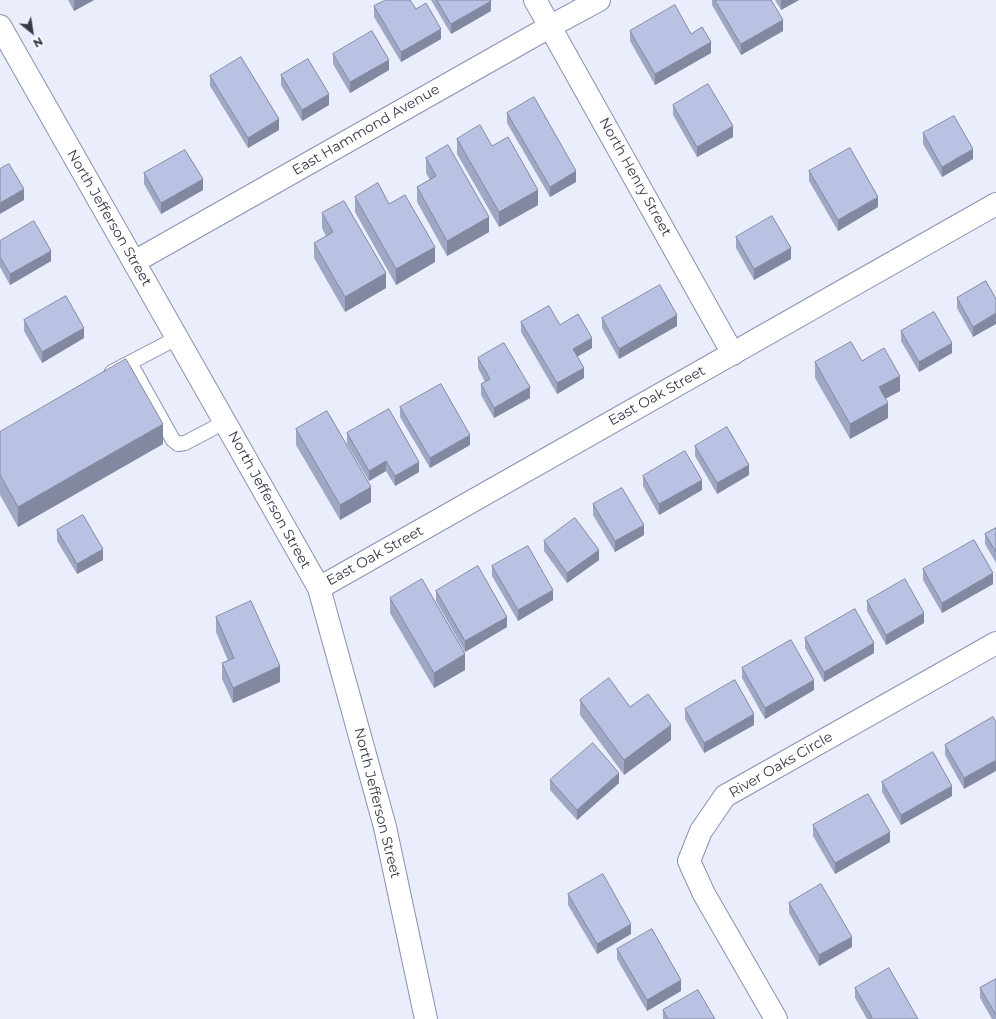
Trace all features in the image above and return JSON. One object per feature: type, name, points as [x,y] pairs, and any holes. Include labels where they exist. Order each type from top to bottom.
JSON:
[{"type":"street","name":"North Henry Street","points":[[535,0],[551,26],[733,354]]},
{"type":"street","name":"East Hammond Avenue","points":[[134,262],[599,0]]},
{"type":"street","name":"North Jefferson Street","points":[[0,26],[319,588],[385,827],[426,1019]]},
{"type":"street","name":"East Oak Street","points":[[319,588],[996,204]]},
{"type":"street","name":"River Oaks Circle","points":[[776,1019],[704,894],[689,861],[701,831],[725,796],[996,643]]},
{"type":"lane","points":[[103,378],[177,338]]},
{"type":"lane","points":[[130,363],[173,440],[178,444],[185,443],[225,422]]},
{"type":"building","points":[[386,0],[410,0],[416,9],[426,3],[441,29],[401,52],[374,6]]},
{"type":"building","points":[[437,0],[491,0],[491,1],[451,24]]},
{"type":"building","points":[[715,0],[771,0],[783,20],[741,44]]},
{"type":"building","points":[[675,5],[691,34],[702,27],[711,42],[655,74],[630,31]]},
{"type":"building","points":[[372,31],[389,60],[350,82],[333,54]]},
{"type":"building","points":[[241,57],[279,119],[248,138],[210,76]]},
{"type":"building","points":[[308,59],[329,94],[302,110],[281,75]]},
{"type":"building","points":[[708,84],[733,126],[697,147],[673,105]]},
{"type":"building","points":[[534,97],[576,171],[550,187],[507,113]]},
{"type":"building","points":[[954,116],[973,149],[942,167],[923,133]]},
{"type":"building","points":[[480,125],[492,146],[508,137],[538,190],[499,212],[457,139]]},
{"type":"building","points":[[448,145],[489,217],[447,241],[417,187],[436,176],[426,158]]},
{"type":"building","points":[[850,148],[878,197],[838,220],[809,171]]},
{"type":"building","points":[[185,150],[203,179],[161,203],[144,173]]},
{"type":"building","points":[[9,164],[24,189],[0,203],[0,169]]},
{"type":"building","points":[[378,183],[389,204],[405,195],[435,247],[396,269],[355,197]]},
{"type":"building","points":[[344,201],[386,273],[345,297],[314,243],[333,232],[322,213]]},
{"type":"building","points":[[772,216],[791,248],[754,269],[736,237]]},
{"type":"building","points":[[34,221],[51,251],[10,274],[0,257],[0,241]]},
{"type":"building","points":[[986,281],[996,299],[996,313],[973,327],[957,298]]},
{"type":"building","points":[[660,285],[677,315],[619,349],[602,318]]},
{"type":"building","points":[[66,296],[84,328],[42,352],[24,320]]},
{"type":"building","points":[[549,306],[560,325],[578,314],[592,338],[573,349],[584,368],[557,383],[521,322]]},
{"type":"building","points":[[934,312],[952,343],[919,362],[901,331]]},
{"type":"building","points":[[851,342],[862,361],[884,348],[900,376],[879,387],[888,403],[850,424],[815,362]]},
{"type":"building","points":[[504,343],[530,387],[494,408],[481,384],[490,379],[478,358]]},
{"type":"building","points":[[126,359],[163,424],[18,507],[0,475],[0,432]]},
{"type":"building","points":[[441,384],[470,435],[430,458],[400,407]]},
{"type":"building","points":[[389,409],[419,462],[395,476],[386,461],[369,471],[347,433]]},
{"type":"building","points":[[327,411],[371,487],[340,505],[296,429]]},
{"type":"building","points":[[727,427],[749,465],[717,483],[695,446]]},
{"type":"building","points":[[685,451],[702,480],[659,504],[643,476]]},
{"type":"building","points":[[622,488],[644,525],[615,541],[593,504]]},
{"type":"building","points":[[83,515],[103,549],[77,564],[57,530]]},
{"type":"building","points":[[575,518],[599,550],[567,573],[544,541]]},
{"type":"building","points":[[996,528],[996,552],[985,534]]},
{"type":"building","points":[[974,540],[993,573],[942,603],[923,569]]},
{"type":"building","points":[[528,546],[553,590],[518,610],[492,566]]},
{"type":"building","points":[[478,566],[507,617],[465,641],[436,591]]},
{"type":"building","points":[[422,579],[465,654],[434,673],[390,598]]},
{"type":"building","points":[[905,579],[924,613],[886,635],[867,601]]},
{"type":"building","points":[[251,601],[280,666],[233,688],[222,663],[234,658],[216,617]]},
{"type":"building","points":[[855,609],[874,643],[824,672],[805,638]]},
{"type":"building","points":[[791,640],[814,680],[765,708],[742,668]]},
{"type":"building","points":[[609,678],[630,707],[648,694],[671,725],[624,760],[580,700]]},
{"type":"building","points":[[735,680],[754,714],[704,743],[685,709]]},
{"type":"building","points":[[993,717],[996,722],[996,760],[964,778],[945,745]]},
{"type":"building","points":[[593,743],[619,773],[577,810],[550,780]]},
{"type":"building","points":[[933,752],[952,786],[901,815],[882,782]]},
{"type":"building","points":[[868,794],[890,832],[835,863],[813,825]]},
{"type":"building","points":[[603,874],[631,924],[597,944],[568,894]]},
{"type":"building","points":[[821,884],[852,937],[819,955],[789,903]]},
{"type":"building","points":[[652,929],[681,980],[647,1000],[617,949]]},
{"type":"building","points":[[889,968],[918,1019],[869,1019],[872,1017],[855,988]]},
{"type":"building","points":[[996,979],[996,1015],[980,988]]},
{"type":"building","points":[[698,990],[715,1019],[668,1019],[663,1010]]}]
